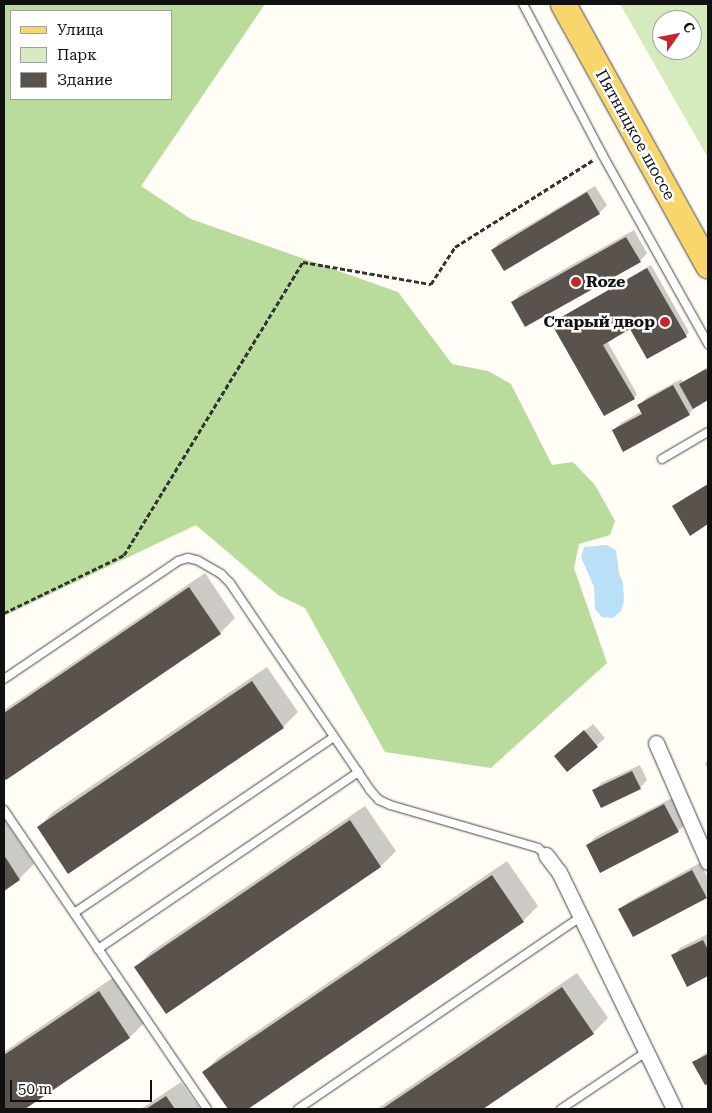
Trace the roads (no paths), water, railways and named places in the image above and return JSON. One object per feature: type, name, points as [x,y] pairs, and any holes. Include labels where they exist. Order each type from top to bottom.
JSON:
[{"type":"main road","name":"Пятницкое шоссе","points":[[563,4],[708,266]]},
{"type":"street","points":[[656,743],[708,862]]},
{"type":"street","points":[[546,855],[559,872],[674,1109]]},
{"type":"lane","points":[[523,4],[602,154],[708,344]]},
{"type":"lane","points":[[662,459],[708,432]]},
{"type":"lane","points":[[4,679],[178,561],[188,558],[212,567],[230,584],[370,790],[379,800],[390,805],[538,848],[546,855]]},
{"type":"lane","points":[[74,913],[334,737]]},
{"type":"lane","points":[[98,948],[358,772]]},
{"type":"lane","points":[[4,810],[207,1109]]},
{"type":"lane","points":[[298,1109],[307,1107],[580,918]]},
{"type":"lane","points":[[562,1109],[646,1052]]},
{"type":"water","points":[[607,545],[616,550],[619,573],[623,583],[624,601],[621,611],[613,618],[602,617],[595,609],[594,587],[581,557],[584,547]]},
{"type":"place","name":"Roze","points":[[576,282]]},
{"type":"place","name":"Старый двор","points":[[665,322]]}]
